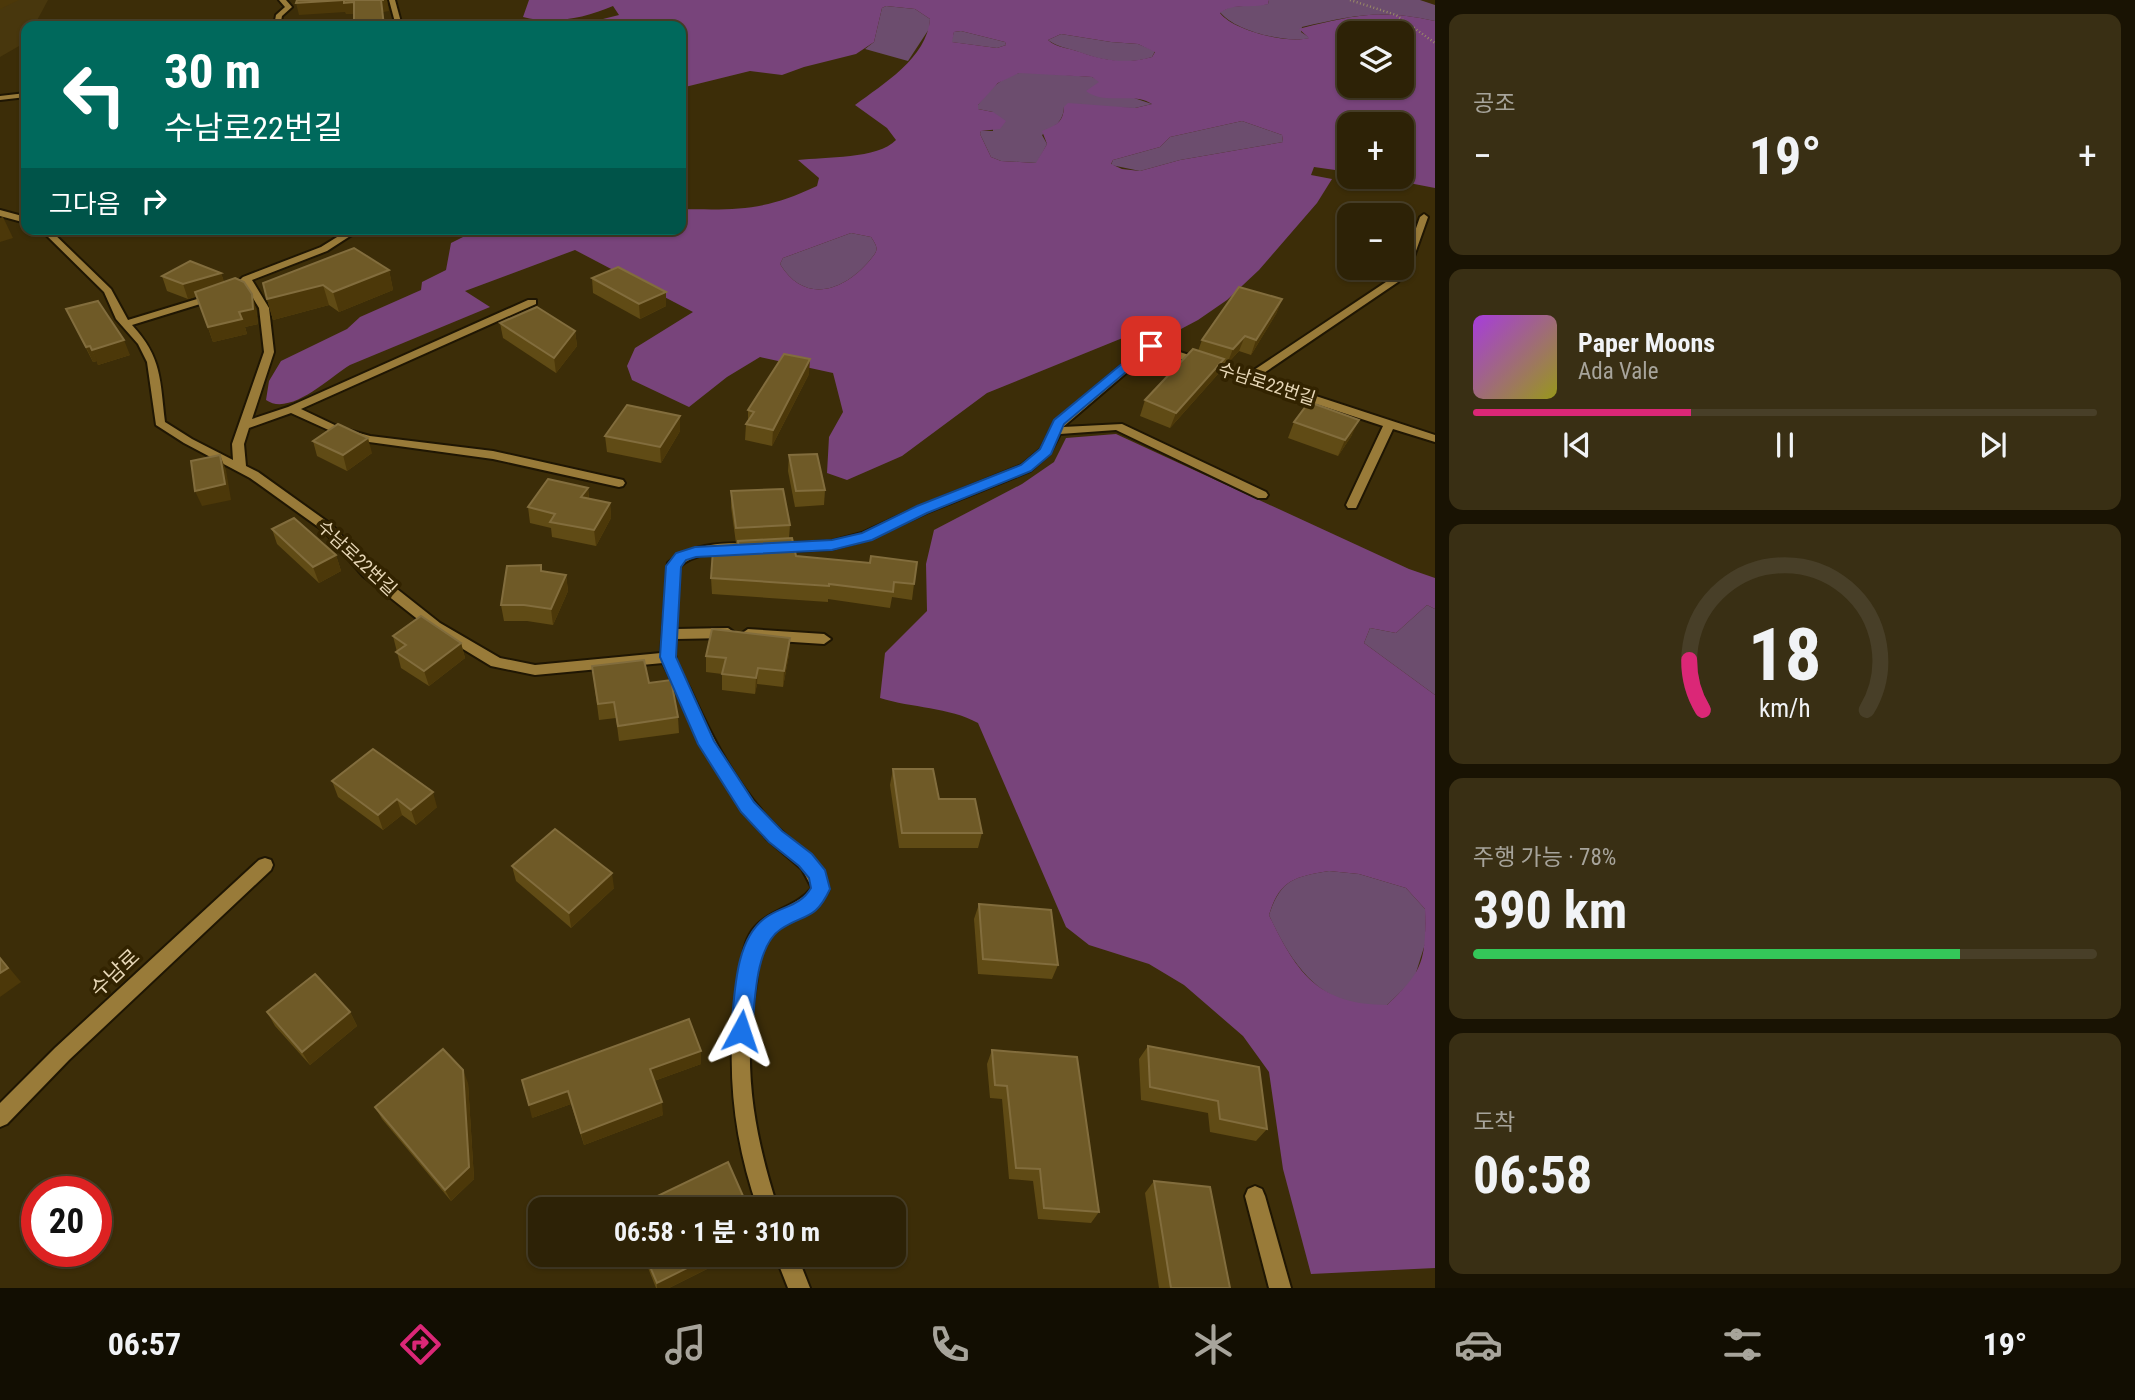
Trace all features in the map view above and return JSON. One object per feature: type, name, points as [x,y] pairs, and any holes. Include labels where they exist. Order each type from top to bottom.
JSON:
[{"type":"lane","points":[[278,21],[279,15],[289,7],[282,0]]},
{"type":"lane","points":[[392,0],[397,21]]},
{"type":"lane","points":[[0,98],[21,96]]},
{"type":"lane","points":[[0,212],[21,218]]},
{"type":"lane","points":[[1250,378],[1395,280],[1406,265],[1423,217]]},
{"type":"lane","name":"수남로22번길","points":[[50,235],[108,291],[126,324],[142,343],[152,362],[160,423],[188,441],[254,475],[328,528],[368,573],[435,626],[496,662],[535,670],[668,657]]},
{"type":"lane","points":[[126,324],[233,291],[246,279],[324,249],[347,235]]},
{"type":"lane","points":[[240,468],[238,444],[270,352],[264,309],[246,279]]},
{"type":"lane","points":[[244,426],[292,409],[532,302]]},
{"type":"lane","name":"수남로22번길","points":[[764,1197],[750,1150],[741,1095],[742,1012],[747,980],[758,937],[774,922],[797,913],[813,902],[821,889],[818,875],[806,860],[775,836],[747,807],[723,773],[706,744],[668,657],[673,566],[681,556],[695,552],[832,545],[866,536],[1026,468],[1046,451],[1059,423],[1151,346],[1435,439]]},
{"type":"lane","points":[[292,409],[337,430],[369,439],[493,455],[619,483]]},
{"type":"lane","points":[[1352,505],[1389,424]]},
{"type":"lane","points":[[1055,431],[1118,426],[1262,495]]},
{"type":"lane","points":[[670,634],[712,632],[824,639]]},
{"type":"lane","name":"수남로","points":[[0,1117],[62,1054],[265,865]]},
{"type":"lane","points":[[1255,1196],[1280,1288]]},
{"type":"lane","points":[[791,1267],[799,1288]]},
{"type":"path","points":[[1350,0],[1396,15],[1435,43]]},
{"type":"shaded area","points":[[0,0],[48,0],[37,21],[21,21],[21,45],[0,57]]},
{"type":"shaded area","points":[[529,0],[1269,0],[1268,4],[1231,8],[1220,13],[1249,30],[1288,39],[1309,38],[1299,29],[1337,20],[1368,15],[1416,17],[1435,21],[1435,188],[1414,184],[1414,112],[1337,112],[1337,170],[1314,167],[1311,175],[1332,179],[1317,203],[1259,270],[1227,300],[1198,320],[1164,338],[1130,335],[987,393],[902,456],[847,480],[827,473],[829,437],[843,412],[833,373],[760,357],[727,377],[689,407],[632,380],[627,366],[635,348],[693,312],[575,250],[465,291],[490,307],[350,365],[298,400],[276,404],[266,400],[269,381],[281,361],[347,329],[360,317],[421,290],[422,282],[446,270],[451,243],[467,235],[686,235],[686,209],[766,205],[817,186],[819,178],[798,160],[864,154],[888,146],[896,140],[887,128],[855,105],[890,79],[912,58],[927,33],[930,19],[915,9],[886,6],[882,8],[874,42],[856,54],[782,75],[750,71],[686,87],[686,21],[606,21],[603,19],[619,15],[613,6],[568,19],[523,17]],"holes":[[[961,31],[1005,42],[1006,45],[997,48],[952,42],[954,32]],[[1061,34],[1138,44],[1155,52],[1152,57],[1143,59],[1107,59],[1059,46],[1048,40]],[[1019,73],[1092,77],[1099,82],[1086,91],[1094,95],[1102,98],[1144,100],[1152,104],[1135,108],[1068,103],[1058,123],[1042,131],[1047,144],[1036,163],[1001,161],[991,157],[981,131],[1000,129],[1006,121],[993,112],[978,109],[978,105],[998,83]],[[1242,121],[1282,135],[1283,142],[1180,160],[1140,171],[1122,169],[1111,164],[1113,160],[1160,147],[1170,137]],[[851,233],[871,237],[876,252],[860,271],[837,286],[813,289],[801,285],[790,277],[780,264],[783,258]]]},
{"type":"shaded area","points":[[1269,0],[1420,0],[1435,5],[1435,21],[1398,15],[1368,15],[1302,27],[1301,32],[1310,38],[1289,39],[1249,30],[1227,19],[1220,12],[1230,7],[1268,4]]},
{"type":"shaded area","points":[[886,6],[915,9],[930,19],[929,29],[908,61],[865,49],[874,42],[882,8]]},
{"type":"shaded area","points":[[961,31],[1005,42],[1006,45],[997,48],[951,42],[954,32]]},
{"type":"shaded area","points":[[1061,34],[1138,44],[1155,51],[1152,57],[1143,59],[1106,60],[1048,40]]},
{"type":"shaded area","points":[[1026,72],[1092,77],[1099,80],[1117,98],[1134,98],[1152,104],[1135,108],[1064,107],[1060,121],[1042,135],[1047,144],[1037,163],[1001,161],[991,157],[980,134],[981,131],[993,131],[993,112],[978,109],[978,105],[998,83],[1011,75]]},
{"type":"shaded area","points":[[1242,121],[1282,135],[1283,142],[1180,160],[1140,171],[1111,165],[1113,160],[1160,147],[1170,137]]},
{"type":"shaded area","points":[[851,233],[871,237],[876,250],[860,271],[837,286],[813,289],[801,285],[790,277],[780,264],[783,258]]},
{"type":"shaded area","points":[[1116,434],[1409,569],[1435,578],[1435,609],[1427,605],[1396,633],[1370,628],[1364,643],[1435,695],[1435,1268],[1311,1274],[1283,1169],[1269,1072],[1243,1036],[1184,985],[1149,964],[1089,945],[1066,927],[978,723],[955,714],[880,698],[885,653],[927,611],[926,564],[934,530],[1022,484],[1054,462],[1066,438]],"holes":[[[1329,871],[1359,874],[1406,888],[1425,909],[1425,940],[1420,963],[1409,983],[1387,1005],[1364,1004],[1344,999],[1313,982],[1290,954],[1269,915],[1278,894],[1298,878]]]},
{"type":"shaded area","points":[[1427,605],[1435,609],[1435,695],[1364,643],[1370,628],[1396,633]]},
{"type":"shaded area","points":[[1329,871],[1359,874],[1406,888],[1425,909],[1425,944],[1414,979],[1387,1005],[1358,1005],[1338,999],[1325,991],[1292,957],[1269,915],[1279,894],[1290,882],[1307,875]]},
{"type":"building","points":[[297,0],[344,0],[296,3]]},
{"type":"building","points":[[344,0],[381,0],[383,21],[354,21],[354,2],[344,3]]},
{"type":"building","points":[[354,248],[389,270],[333,292],[323,285],[267,299],[263,283]]},
{"type":"building","points":[[190,261],[221,273],[183,284],[162,276]]},
{"type":"building","points":[[618,267],[666,292],[639,304],[592,278]]},
{"type":"building","points":[[235,278],[244,282],[252,294],[253,309],[239,312],[242,319],[208,327],[195,292]]},
{"type":"building","points":[[1239,287],[1282,299],[1256,340],[1245,336],[1233,349],[1202,340]]},
{"type":"building","points":[[98,301],[124,340],[92,350],[90,346],[86,347],[66,309]]},
{"type":"building","points":[[537,307],[575,331],[554,358],[500,323]]},
{"type":"building","points":[[1193,349],[1224,359],[1176,413],[1145,400]]},
{"type":"building","points":[[784,354],[810,359],[773,430],[746,424],[754,412],[748,410]]},
{"type":"building","points":[[1309,402],[1359,420],[1345,440],[1294,422]]},
{"type":"building","points":[[627,405],[680,416],[660,447],[605,436]]},
{"type":"building","points":[[338,424],[368,438],[343,455],[313,441]]},
{"type":"building","points":[[817,454],[825,490],[796,491],[789,455]]},
{"type":"building","points":[[220,455],[225,484],[195,491],[191,461]]},
{"type":"building","points":[[548,479],[588,488],[581,497],[610,503],[594,530],[550,522],[555,514],[528,507]]},
{"type":"building","points":[[783,489],[790,525],[736,528],[731,491]]},
{"type":"building","points":[[294,518],[336,555],[313,567],[272,529]]},
{"type":"building","points":[[792,538],[796,556],[870,563],[871,556],[917,562],[914,584],[894,582],[893,592],[829,584],[711,578],[713,550],[739,550],[738,541]]},
{"type":"building","points":[[541,565],[541,571],[566,575],[551,609],[501,605],[507,566]]},
{"type":"building","points":[[421,616],[461,643],[424,671],[396,652],[406,645],[393,636]]},
{"type":"building","points":[[712,629],[790,638],[784,671],[758,668],[756,678],[722,674],[726,658],[706,656]]},
{"type":"building","points":[[644,660],[649,683],[671,680],[678,717],[618,726],[614,702],[598,704],[592,666]]},
{"type":"building","points":[[373,749],[433,792],[411,810],[397,799],[378,815],[332,781]]},
{"type":"building","points":[[893,769],[933,769],[939,799],[975,799],[982,833],[902,833]]},
{"type":"building","points":[[555,829],[612,873],[569,913],[512,866]]},
{"type":"building","points":[[979,904],[1051,910],[1058,965],[983,959]]},
{"type":"building","points":[[0,958],[8,968],[0,973]]},
{"type":"building","points":[[315,974],[350,1012],[302,1052],[267,1012]]},
{"type":"building","points":[[689,1019],[701,1051],[650,1069],[662,1102],[581,1133],[568,1091],[529,1105],[522,1080]]},
{"type":"building","points":[[1148,1046],[1259,1067],[1267,1129],[1220,1119],[1218,1101],[1150,1087]]},
{"type":"building","points":[[443,1049],[463,1070],[469,1167],[445,1190],[375,1107]]},
{"type":"building","points":[[992,1050],[1077,1057],[1099,1212],[1044,1208],[1040,1169],[1016,1168],[1007,1086],[995,1085]]},
{"type":"building","points":[[728,1162],[743,1197],[655,1197]]},
{"type":"building","points":[[1154,1181],[1210,1187],[1230,1288],[1171,1288]]},
{"type":"building","points":[[650,1267],[689,1267],[657,1283]]},
{"type":"route","points":[[741,1031],[747,980],[758,937],[774,922],[797,913],[813,902],[821,889],[818,875],[806,860],[775,836],[747,807],[706,744],[668,657],[673,566],[681,556],[695,552],[832,545],[866,536],[1026,468],[1046,451],[1059,423],[1151,346]]}]
